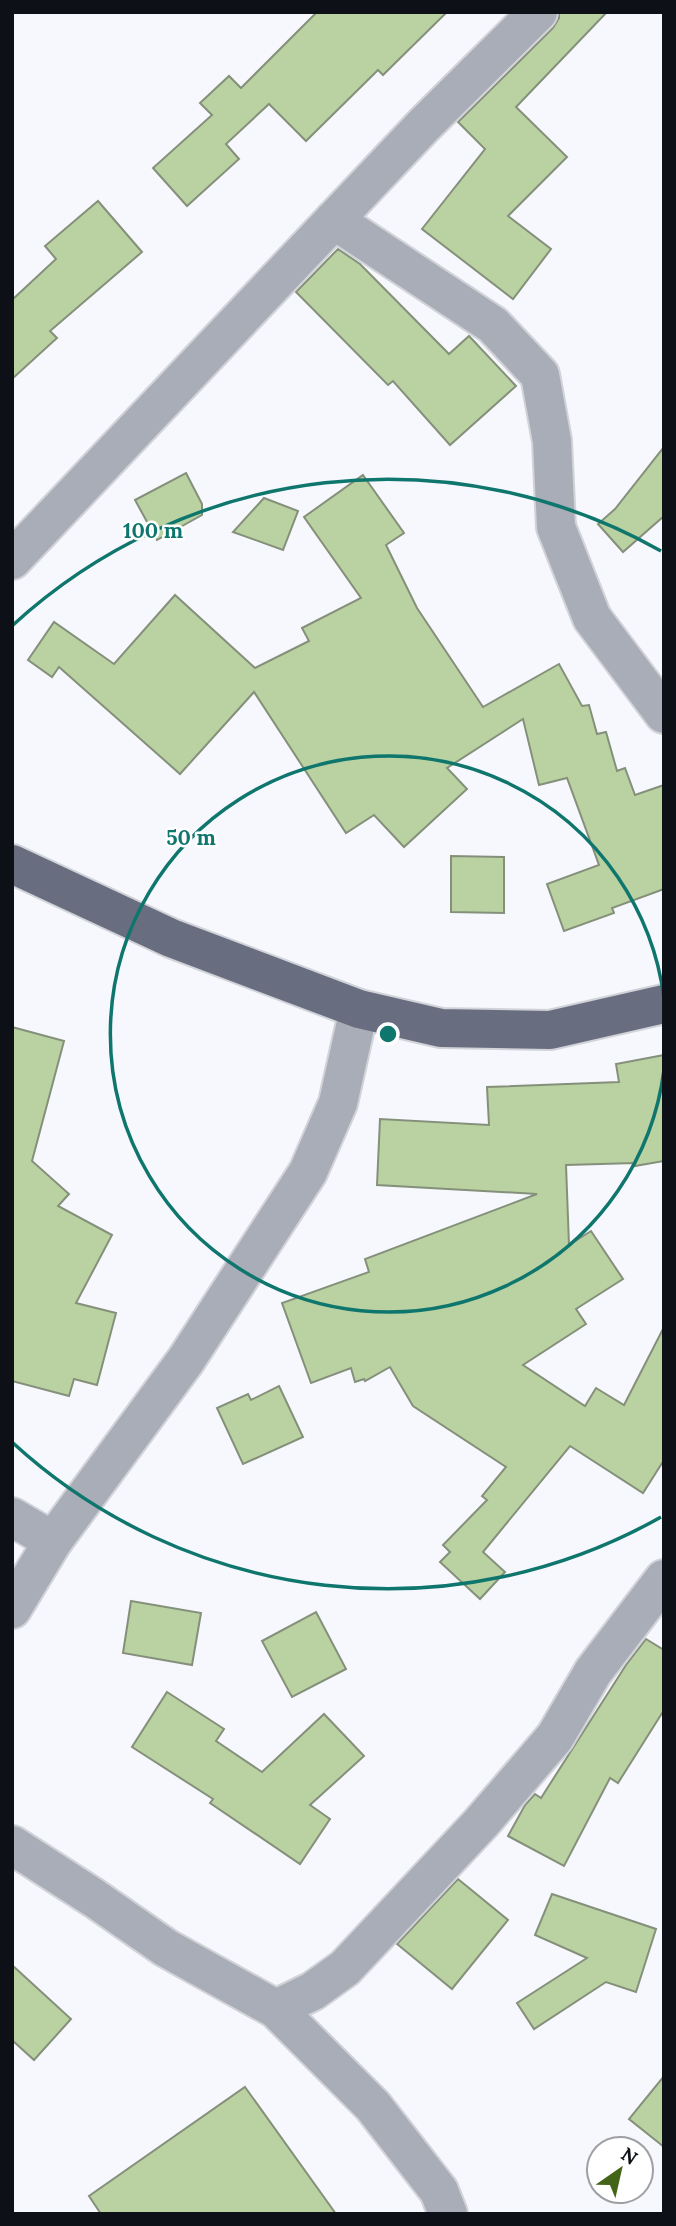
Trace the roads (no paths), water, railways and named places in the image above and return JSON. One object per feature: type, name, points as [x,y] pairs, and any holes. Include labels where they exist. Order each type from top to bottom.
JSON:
[{"type":"main road","points":[[12,864],[171,938],[359,1009],[441,1028],[550,1030],[664,1004]]},
{"type":"street","points":[[12,560],[425,125],[538,12]]},
{"type":"street","points":[[334,220],[493,325],[540,375],[552,441],[556,527],[592,618],[664,714]]},
{"type":"street","points":[[12,1609],[53,1541],[186,1360],[308,1172],[338,1103],[359,1009]]},
{"type":"street","points":[[12,1517],[53,1541]]},
{"type":"street","points":[[276,2009],[313,1991],[345,1968],[481,1823],[555,1737],[593,1672],[664,1579]]},
{"type":"street","points":[[12,1846],[166,1948],[276,2009],[373,2106],[439,2191],[448,2214]]}]
